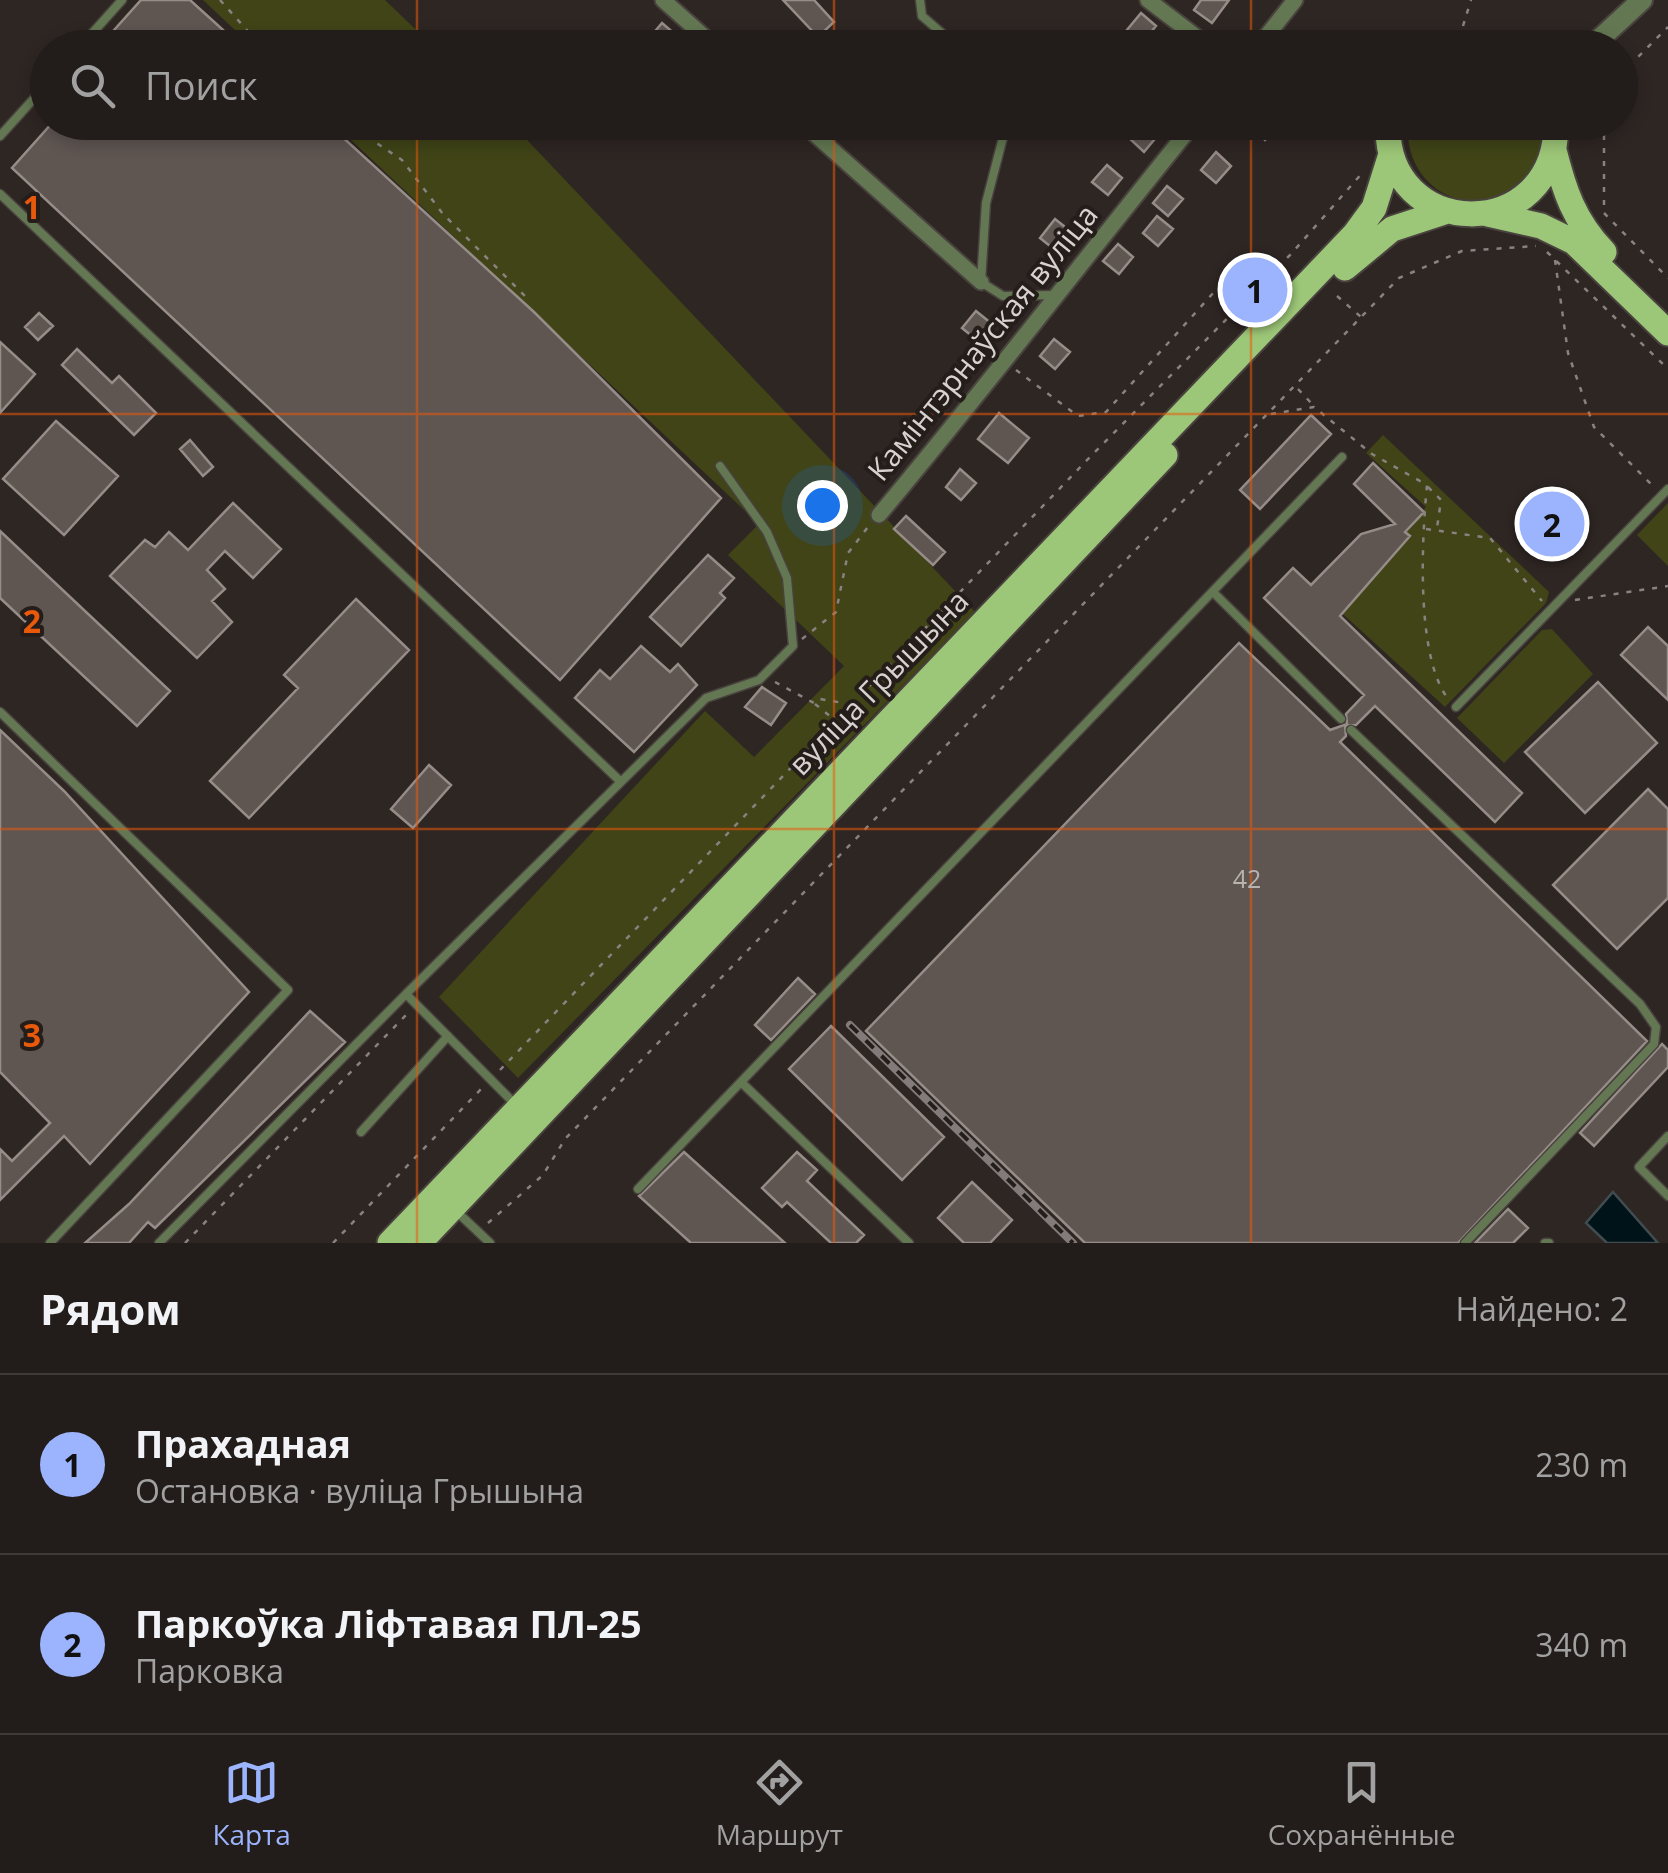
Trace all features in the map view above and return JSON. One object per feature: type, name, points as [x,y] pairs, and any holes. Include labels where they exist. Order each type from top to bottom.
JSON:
[{"type":"main road","points":[[1385,140],[1382,157],[1411,190],[1447,212],[1488,214],[1541,226],[1574,242],[1668,334]]},
{"type":"main road","points":[[1555,140],[1566,200],[1586,233],[1668,315]]},
{"type":"main road","points":[[1488,214],[1514,204],[1536,186],[1554,150]]},
{"type":"main road","name":"вуліца Грышына","points":[[390,1243],[445,1200],[1355,234],[1374,208],[1382,157]]},
{"type":"main road","name":"вуліца Грышына","points":[[525,1114],[1310,302],[1392,229],[1447,212]]},
{"type":"main road","name":"вуліца Грышына","points":[[419,1243],[445,1200]]},
{"type":"street","points":[[663,0],[696,30]]},
{"type":"street","points":[[1148,0],[1187,30]]},
{"type":"street","points":[[1271,30],[1295,0]]},
{"type":"street","points":[[1608,30],[1642,0]]},
{"type":"street","points":[[821,140],[981,282]]},
{"type":"street","name":"Камінтэрнаўская вуліца","points":[[879,514],[1007,363],[1054,295],[1181,140]]},
{"type":"lane","points":[[95,30],[122,0]]},
{"type":"lane","points":[[920,0],[922,16],[938,30]]},
{"type":"lane","points":[[0,136],[30,103]]},
{"type":"lane","points":[[1002,140],[986,202],[981,282],[1003,296],[1054,295]]},
{"type":"lane","points":[[0,194],[619,780]]},
{"type":"lane","points":[[638,1189],[1342,457]]},
{"type":"lane","points":[[158,1243],[619,780],[706,698],[759,680],[793,646],[787,578],[767,532],[720,466]]},
{"type":"lane","points":[[1456,707],[1665,492]]},
{"type":"lane","points":[[1212,592],[1341,719]]},
{"type":"lane","points":[[0,712],[288,990],[50,1243]]},
{"type":"lane","points":[[1351,730],[1640,1004],[1656,1027],[1654,1044],[1465,1243]]},
{"type":"lane","points":[[406,994],[525,1114]]},
{"type":"lane","points":[[360,1132],[448,1036]]},
{"type":"lane","points":[[741,1082],[909,1243]]},
{"type":"lane","points":[[1668,1136],[1639,1167],[1668,1196]]},
{"type":"lane","points":[[445,1200],[490,1243]]},
{"type":"path","points":[[220,0],[246,30]]},
{"type":"path","points":[[1464,30],[1472,8],[1470,0]]},
{"type":"path","points":[[1638,57],[1668,27]]},
{"type":"path","points":[[372,140],[402,160],[443,214],[530,301]]},
{"type":"path","points":[[1604,140],[1604,213],[1668,278]]},
{"type":"path","points":[[333,1243],[1382,157]]},
{"type":"path","points":[[478,1232],[543,1175],[565,1139],[1399,278],[1462,251],[1539,246],[1668,369]]},
{"type":"path","points":[[1291,254],[1302,265]]},
{"type":"path","points":[[1554,257],[1568,353],[1594,427],[1665,492]]},
{"type":"path","points":[[1007,363],[1078,416],[1106,412],[1140,368],[1215,291],[1236,310]]},
{"type":"path","points":[[1337,296],[1362,318]]},
{"type":"path","points":[[1296,387],[1372,454],[1427,485],[1441,500],[1437,530]]},
{"type":"path","points":[[1269,414],[1314,406]]},
{"type":"path","points":[[1427,485],[1420,554],[1432,657],[1443,692],[1456,707]]},
{"type":"path","name":"Камінтэрнаўская вуліца","points":[[793,646],[836,612],[848,553],[879,514]]},
{"type":"path","points":[[1423,528],[1490,538],[1550,610]]},
{"type":"path","points":[[1558,602],[1668,586]]},
{"type":"path","points":[[759,680],[782,682],[836,721]]},
{"type":"path","points":[[814,703],[820,700],[835,705],[852,704]]},
{"type":"path","points":[[185,1243],[416,1004]]},
{"type":"green space","points":[[203,0],[385,0],[416,30],[235,30]]},
{"type":"green space","points":[[351,140],[527,140],[975,612],[518,1078],[439,997],[705,711],[754,757],[844,666],[728,555],[759,524]]},
{"type":"green space","points":[[1549,140],[1531,184],[1498,197],[1475,200],[1458,199],[1430,183],[1412,157],[1408,141]]},
{"type":"green space","points":[[1383,435],[1549,592],[1546,603],[1445,707],[1335,607],[1426,507],[1366,453]]},
{"type":"green space","points":[[1668,503],[1668,566],[1637,535]]},
{"type":"green space","points":[[1552,629],[1593,674],[1504,763],[1457,718],[1542,630]]},
{"type":"shaded area","points":[[1613,1192],[1658,1243],[1607,1243],[1586,1223]]},
{"type":"building","points":[[141,0],[190,0],[223,30],[114,30]]},
{"type":"building","points":[[783,0],[814,0],[834,22],[825,30],[811,30]]},
{"type":"building","points":[[1201,0],[1229,0],[1212,23],[1194,10]]},
{"type":"building","points":[[1141,13],[1156,26],[1153,30],[1127,30]]},
{"type":"building","points":[[37,140],[346,140],[534,312],[721,498],[560,680],[12,168]]},
{"type":"building","points":[[1131,140],[1154,140],[1144,152]]},
{"type":"building","points":[[1216,152],[1231,166],[1216,183],[1201,170]]},
{"type":"building","points":[[1107,165],[1122,178],[1108,195],[1092,182]]},
{"type":"building","points":[[1167,186],[1183,199],[1168,216],[1153,203]]},
{"type":"building","points":[[1157,216],[1173,229],[1158,246],[1143,233]]},
{"type":"building","points":[[1055,219],[1074,234],[1060,254],[1040,238]]},
{"type":"building","points":[[1118,244],[1133,257],[1119,274],[1103,261]]},
{"type":"building","points":[[976,311],[992,324],[978,341],[962,328]]},
{"type":"building","points":[[39,313],[53,326],[38,340],[25,327]]},
{"type":"building","points":[[1054,339],[1070,352],[1055,369],[1040,356]]},
{"type":"building","points":[[0,342],[35,374],[0,413]]},
{"type":"building","points":[[77,349],[112,383],[119,376],[156,413],[134,435],[62,365]]},
{"type":"building","points":[[999,413],[1029,438],[1008,463],[978,439]]},
{"type":"building","points":[[1311,415],[1331,434],[1260,509],[1240,490]]},
{"type":"building","points":[[56,421],[118,476],[64,535],[3,479]]},
{"type":"building","points":[[190,440],[213,467],[203,476],[180,449]]},
{"type":"building","points":[[1373,463],[1424,512],[1405,532],[1410,536],[1340,616],[1522,793],[1495,822],[1375,706],[1356,725],[1345,726],[1346,736],[1340,742],[1647,1041],[1458,1243],[1085,1243],[866,1031],[1239,643],[1330,730],[1347,724],[1346,714],[1364,695],[1264,598],[1293,568],[1311,585],[1361,534],[1395,524],[1354,484]]},
{"type":"building","points":[[960,469],[976,483],[961,500],[946,487]]},
{"type":"building","points":[[233,503],[281,549],[253,578],[225,551],[207,570],[225,589],[212,601],[232,622],[197,658],[110,576],[145,540],[155,547],[169,532],[188,550]]},
{"type":"building","points":[[1551,503],[1573,524],[1552,545],[1531,524]]},
{"type":"building","points":[[906,516],[945,552],[933,565],[894,529]]},
{"type":"building","points":[[0,531],[170,691],[137,726],[0,598]]},
{"type":"building","points":[[708,555],[734,578],[720,593],[725,598],[681,646],[650,617]]},
{"type":"building","points":[[356,599],[409,650],[249,818],[210,781],[298,688],[284,675]]},
{"type":"building","points":[[1648,627],[1668,646],[1668,700],[1621,655]]},
{"type":"building","points":[[641,646],[670,672],[678,664],[697,685],[634,752],[575,698],[600,670],[610,679]]},
{"type":"building","points":[[1598,682],[1657,743],[1585,813],[1525,752]]},
{"type":"building","points":[[762,687],[786,703],[771,725],[745,707]]},
{"type":"building","points":[[0,730],[64,791],[249,992],[90,1164],[64,1136],[0,1200],[0,1149],[12,1161],[50,1123],[0,1072]]},
{"type":"building","points":[[429,765],[451,785],[413,828],[391,809]]},
{"type":"building","points":[[1648,789],[1668,809],[1668,898],[1617,949],[1553,885]]},
{"type":"building","points":[[798,978],[815,994],[771,1040],[755,1025]]},
{"type":"building","points":[[310,1011],[345,1042],[155,1228],[148,1222],[129,1243],[85,1243],[129,1204]]},
{"type":"building","points":[[831,1026],[944,1137],[902,1180],[789,1069]]},
{"type":"building","points":[[1662,1044],[1668,1050],[1668,1067],[1594,1146],[1580,1133]]},
{"type":"building","points":[[684,1152],[785,1243],[691,1243],[639,1196]]},
{"type":"building","points":[[797,1152],[817,1170],[807,1181],[864,1235],[856,1243],[831,1243],[787,1202],[782,1207],[762,1188]]},
{"type":"building","points":[[972,1182],[1012,1220],[990,1243],[964,1243],[938,1218]]},
{"type":"building","points":[[1508,1209],[1528,1228],[1513,1243],[1475,1243]]},
{"type":"railway","points":[[850,1025],[1073,1243]]},
{"type":"place","name":"Прахадная","points":[[1255,290]]},
{"type":"place","name":"Паркоўка Ліфтавая ПЛ-25","points":[[1552,524]]}]
